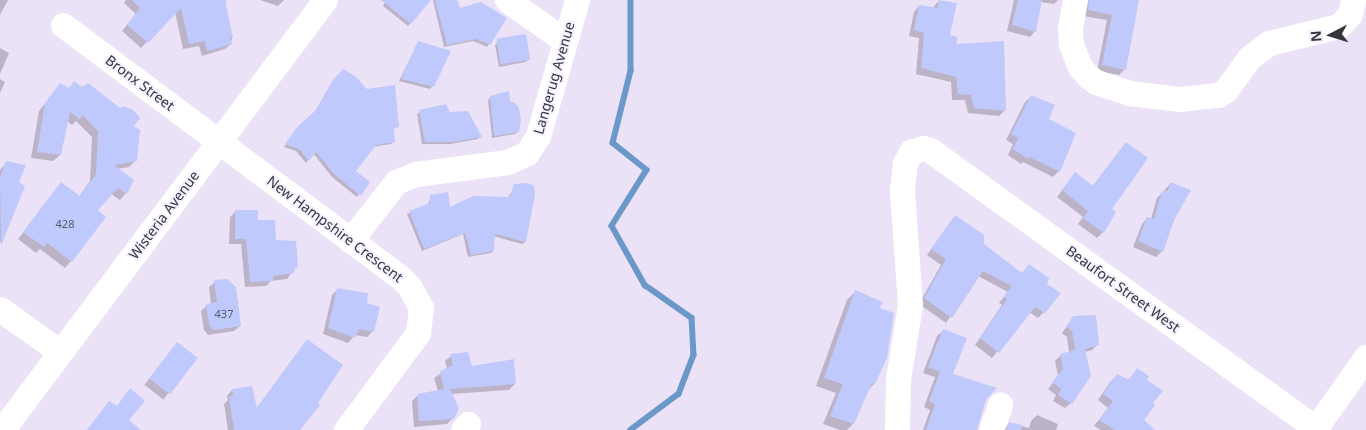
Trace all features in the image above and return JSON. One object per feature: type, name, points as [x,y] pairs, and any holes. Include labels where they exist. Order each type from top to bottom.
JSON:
[{"type":"street","name":"Wisteria Avenue","points":[[2,430],[325,0]]},
{"type":"street","points":[[507,0],[564,40]]},
{"type":"street","name":"Langerug Avenue","points":[[350,241],[396,182],[416,174],[507,162],[527,153],[538,136],[577,0]]},
{"type":"street","points":[[1075,0],[1070,27],[1071,44],[1080,67],[1089,77],[1096,82],[1129,93],[1179,100],[1218,95],[1226,90],[1248,58],[1269,43],[1339,26],[1350,14],[1353,0]]},
{"type":"street","name":"Bronx Street","points":[[63,25],[218,142]]},
{"type":"street","name":"New Hampshire Crescent","points":[[218,142],[399,276],[409,286],[421,308],[418,333],[411,345],[346,430]]},
{"type":"street","name":"Beaufort Street West","points":[[897,430],[898,379],[910,304],[902,184],[905,163],[911,152],[924,148],[930,150],[1315,429]]},
{"type":"street","points":[[0,309],[60,352]]},
{"type":"street","points":[[1315,429],[1366,357]]},
{"type":"street","points":[[991,430],[1000,405]]},
{"type":"building","points":[[132,0],[225,0],[233,38],[230,38],[232,44],[207,51],[205,41],[189,44],[181,8],[148,43],[127,25],[140,8]]},
{"type":"building","points":[[381,0],[431,0],[411,24]]},
{"type":"building","points":[[435,0],[457,0],[460,8],[481,2],[507,18],[490,45],[476,39],[447,45]]},
{"type":"building","points":[[938,0],[957,3],[950,35],[958,37],[956,44],[1004,41],[1006,111],[974,108],[971,95],[958,94],[956,77],[921,68],[924,33],[914,30],[919,5],[938,8]]},
{"type":"building","points":[[1018,0],[1042,0],[1036,32],[1012,25]]},
{"type":"building","points":[[1089,0],[1139,0],[1126,70],[1102,65],[1112,15],[1088,10]]},
{"type":"building","points":[[526,34],[530,60],[500,64],[496,39]]},
{"type":"building","points":[[418,41],[451,51],[434,87],[401,79]]},
{"type":"building","points":[[343,69],[355,76],[367,89],[395,85],[399,127],[394,128],[395,142],[376,145],[356,171],[370,182],[361,196],[334,174],[316,152],[309,161],[299,149],[285,144],[298,126],[316,110],[333,80]]},
{"type":"building","points":[[74,81],[82,87],[88,83],[120,108],[123,106],[133,110],[140,118],[134,126],[140,130],[137,161],[114,165],[134,180],[127,194],[118,188],[98,210],[106,217],[72,262],[47,243],[44,247],[23,232],[61,182],[80,196],[96,174],[98,131],[83,115],[79,119],[70,112],[61,155],[37,152],[45,103],[60,83],[69,88]]},
{"type":"building","points":[[509,91],[510,101],[519,108],[521,120],[519,132],[494,136],[490,96]]},
{"type":"building","points":[[1031,95],[1055,105],[1049,119],[1076,133],[1060,172],[1029,157],[1028,159],[1013,149],[1018,138],[1011,134]]},
{"type":"building","points":[[446,104],[450,112],[468,111],[482,137],[453,142],[425,142],[419,110]]},
{"type":"building","points":[[1126,142],[1148,158],[1112,209],[1116,212],[1104,233],[1083,218],[1088,211],[1062,190],[1075,172],[1093,186]]},
{"type":"building","points":[[6,161],[26,165],[19,182],[25,186],[1,246],[0,177]]},
{"type":"building","points":[[1170,182],[1191,190],[1174,220],[1163,252],[1138,241],[1147,217],[1154,219],[1162,191],[1168,191]]},
{"type":"building","points":[[528,183],[534,186],[535,195],[526,242],[495,234],[494,251],[471,255],[465,233],[424,249],[409,211],[430,203],[430,195],[448,192],[450,207],[473,196],[510,197],[514,184]]},
{"type":"building","points":[[235,210],[258,210],[258,220],[275,220],[276,240],[296,241],[298,267],[295,268],[294,273],[273,276],[273,281],[250,282],[246,239],[235,239]]},
{"type":"building","points":[[955,215],[984,235],[984,244],[1022,273],[1029,264],[1049,278],[1047,284],[1061,293],[1045,313],[1035,307],[999,353],[980,338],[1007,299],[1004,296],[1012,286],[983,271],[952,318],[924,298],[946,259],[931,249]]},
{"type":"building","points":[[227,279],[236,287],[241,326],[214,330],[209,325],[206,304],[217,302],[214,280]]},
{"type":"building","points":[[337,288],[368,293],[367,303],[380,307],[374,332],[359,329],[355,338],[328,328]]},
{"type":"building","points":[[855,290],[883,302],[880,308],[894,313],[887,358],[875,384],[872,383],[854,424],[830,416],[843,384],[824,378]]},
{"type":"building","points":[[1096,315],[1099,345],[1085,349],[1091,376],[1072,404],[1058,395],[1061,389],[1052,382],[1063,369],[1060,354],[1075,350],[1072,331],[1067,327],[1073,316]]},
{"type":"building","points":[[943,329],[967,338],[953,374],[997,388],[986,400],[977,430],[926,430],[935,404],[929,401],[940,372],[928,367]]},
{"type":"building","points":[[307,339],[343,365],[318,403],[320,405],[300,430],[234,430],[229,397],[233,395],[232,389],[252,386],[257,408]]},
{"type":"building","points":[[177,342],[198,358],[170,394],[149,379]]},
{"type":"building","points":[[468,352],[472,366],[514,359],[516,384],[450,389],[459,408],[454,419],[419,421],[417,394],[444,389],[440,371],[453,365],[450,354]]},
{"type":"building","points":[[1137,368],[1149,376],[1147,380],[1163,391],[1153,403],[1155,405],[1144,420],[1155,430],[1115,430],[1099,420],[1113,401],[1103,394],[1117,374],[1129,380]]},
{"type":"building","points":[[130,388],[145,401],[129,420],[141,430],[87,430],[109,401],[117,406]]},
{"type":"building","points":[[1009,422],[1022,425],[1021,430],[1006,430]]},
{"type":"waterway","points":[[631,0],[631,71],[613,143],[647,170],[612,226],[645,285],[692,318],[694,355],[679,394],[631,430]]}]
